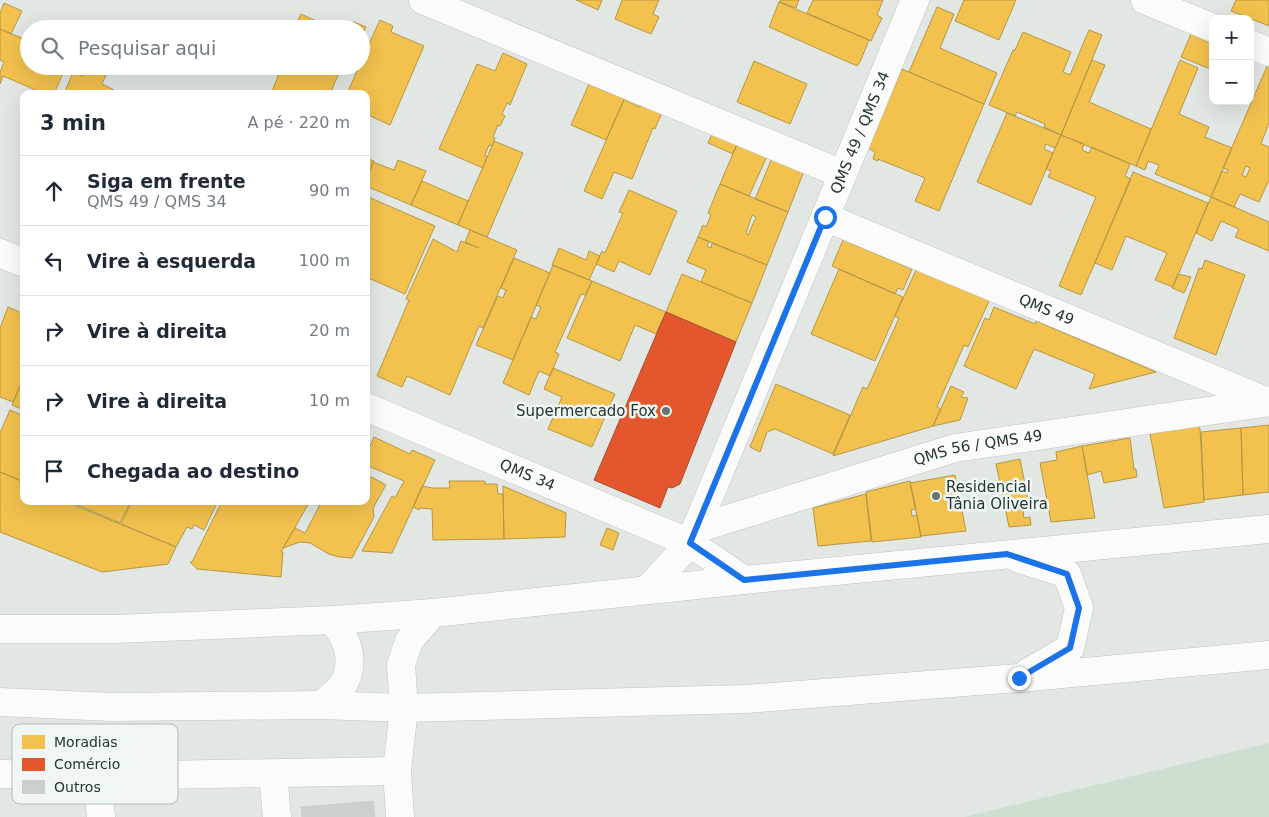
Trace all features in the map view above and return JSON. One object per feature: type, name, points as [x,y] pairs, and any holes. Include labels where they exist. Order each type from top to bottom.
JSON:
[{"type":"street","points":[[422,0],[842,174]]},
{"type":"street","name":"QMS 49 / QMS 34","points":[[693,536],[915,0]]},
{"type":"street","points":[[1145,0],[1209,26]]},
{"type":"street","points":[[1254,46],[1269,52]]},
{"type":"street","name":"QMS 49","points":[[825,217],[1269,402]]},
{"type":"street","points":[[0,253],[20,261]]},
{"type":"street","name":"QMS 56 / QMS 49","points":[[693,536],[955,448],[1269,402]]},
{"type":"street","name":"QMS 34","points":[[370,409],[693,536],[744,580]]},
{"type":"street","points":[[0,629],[115,629],[333,620],[433,613],[744,580],[1269,529]]},
{"type":"street","points":[[647,590],[693,536]]},
{"type":"street","points":[[1007,554],[1067,574],[1079,608],[1070,648],[1019,678]]},
{"type":"street","points":[[400,817],[397,771],[404,708],[401,665],[409,641],[433,613]]},
{"type":"street","points":[[321,705],[343,684],[348,666],[350,651],[345,637],[333,620]]},
{"type":"street","points":[[0,702],[112,707],[321,705],[404,708],[746,699],[1019,678],[1269,655]]},
{"type":"street","points":[[178,775],[397,771]]},
{"type":"street","points":[[273,774],[277,817]]},
{"type":"street","points":[[100,804],[101,817]]},
{"type":"green space","points":[[1269,743],[1269,817],[964,817]]},
{"type":"building: Moradias","points":[[576,0],[602,0],[598,10]]},
{"type":"building: Moradias","points":[[622,0],[659,0],[653,14],[659,17],[651,34],[615,19]]},
{"type":"building: Moradias","points":[[780,0],[799,0],[796,8],[780,2]]},
{"type":"building: Moradias","points":[[813,0],[883,0],[877,15],[882,18],[871,41],[807,13]]},
{"type":"building: Moradias","points":[[964,0],[1016,0],[999,40],[955,21]]},
{"type":"building: Moradias","points":[[1236,0],[1269,0],[1269,26],[1254,20],[1254,15],[1241,15],[1231,11]]},
{"type":"building: Moradias","points":[[779,2],[869,40],[857,66],[769,27]]},
{"type":"building: Moradias","points":[[4,3],[22,11],[11,34],[0,29],[0,13]]},
{"type":"building: Moradias","points":[[937,7],[954,14],[940,48],[997,73],[984,104],[909,72]]},
{"type":"building: Moradias","points":[[301,14],[314,20],[298,20]]},
{"type":"building: Moradias","points":[[380,20],[393,26],[391,32],[424,46],[390,125],[370,116],[370,90],[349,90],[355,75],[370,75],[370,42]]},
{"type":"building: Moradias","points":[[0,29],[20,37],[20,75],[62,75],[56,90],[36,90],[3,76],[0,84],[0,72],[4,62],[0,60]]},
{"type":"building: Moradias","points":[[1089,30],[1102,35],[1061,135],[1044,127],[1045,124],[1017,112],[1015,116],[989,105],[1023,32],[1071,52],[1063,72],[1070,75]]},
{"type":"building: Moradias","points":[[1191,34],[1209,42],[1209,68],[1181,57]]},
{"type":"building: Moradias","points":[[503,53],[527,64],[510,105],[507,103],[502,114],[505,116],[500,126],[498,125],[493,137],[495,138],[492,146],[489,145],[483,168],[439,149],[477,64],[495,71]]},
{"type":"building: Moradias","points":[[1092,60],[1105,65],[1089,102],[1151,129],[1136,166],[1061,135]]},
{"type":"building: Moradias","points":[[1180,60],[1198,68],[1179,114],[1209,127],[1205,137],[1232,148],[1211,197],[1155,174],[1159,165],[1148,161],[1145,170],[1136,166]]},
{"type":"building: Moradias","points":[[754,61],[807,84],[790,124],[737,102]]},
{"type":"building: Moradias","points":[[1268,64],[1269,123],[1261,144],[1269,147],[1269,180],[1259,202],[1240,194],[1234,207],[1211,197],[1222,171],[1227,173],[1228,170],[1223,168],[1250,105],[1254,105],[1254,96]],"holes":[[[1246,166],[1250,168],[1246,177],[1242,175]]]},
{"type":"building: Moradias","points":[[902,69],[984,104],[939,211],[915,201],[925,178],[878,159],[878,161],[873,159],[875,152],[868,148]]},
{"type":"building: Moradias","points":[[72,75],[106,75],[102,84],[114,90],[66,90]]},
{"type":"building: Moradias","points":[[278,75],[338,75],[332,90],[273,90]]},
{"type":"building: Moradias","points":[[589,84],[610,93],[612,90],[626,95],[606,140],[571,125]]},
{"type":"building: Moradias","points":[[626,95],[663,110],[655,129],[653,128],[632,179],[614,172],[602,199],[584,191]],"holes":[[[628,97],[641,103],[640,107],[626,101]]]},
{"type":"building: Moradias","points":[[1007,113],[1061,135],[1055,148],[1046,144],[1044,149],[1053,153],[1031,205],[977,182]]},
{"type":"building: Moradias","points":[[713,132],[738,142],[733,154],[708,143]]},
{"type":"building: Moradias","points":[[1061,135],[1084,144],[1082,150],[1089,153],[1092,147],[1130,164],[1125,176],[1131,179],[1081,295],[1059,286],[1096,197],[1048,177],[1051,171],[1046,169]]},
{"type":"building: Moradias","points":[[494,141],[523,153],[487,237],[458,225]]},
{"type":"building: Moradias","points":[[738,142],[768,154],[749,196],[720,184]]},
{"type":"building: Moradias","points":[[772,158],[804,171],[788,212],[755,199]]},
{"type":"building: Moradias","points":[[370,160],[374,161],[370,170]]},
{"type":"building: Moradias","points":[[398,160],[426,171],[411,205],[370,188],[370,169],[373,162],[394,170]]},
{"type":"building: Moradias","points":[[1133,172],[1208,203],[1173,287],[1155,280],[1167,253],[1126,236],[1112,270],[1095,263]]},
{"type":"building: Moradias","points":[[422,181],[468,201],[458,225],[411,205]]},
{"type":"building: Moradias","points":[[720,184],[788,212],[767,265],[698,237],[703,225],[706,227],[711,215],[708,213]],"holes":[[[752,215],[756,217],[748,235],[746,233]]]},
{"type":"building: Moradias","points":[[629,190],[677,211],[650,275],[619,261],[614,272],[596,264],[602,251],[605,253],[623,213],[619,212]]},
{"type":"building: Moradias","points":[[1211,197],[1269,222],[1269,251],[1235,237],[1239,229],[1221,221],[1212,241],[1196,233]]},
{"type":"building: Moradias","points":[[370,198],[435,226],[405,294],[370,279]]},
{"type":"building: Moradias","points":[[470,230],[517,250],[483,328],[479,326],[450,395],[407,376],[402,387],[377,376],[409,300],[406,299],[433,239],[457,252],[461,241],[479,248],[465,242]]},
{"type":"building: Moradias","points":[[698,237],[709,242],[707,246],[711,248],[712,243],[767,265],[752,303],[701,282],[706,270],[687,262]]},
{"type":"building: Moradias","points":[[843,240],[912,269],[903,290],[898,288],[895,294],[832,266]]},
{"type":"building: Moradias","points":[[559,248],[586,260],[589,251],[600,256],[589,280],[552,265]]},
{"type":"building: Moradias","points":[[514,258],[550,273],[513,360],[476,345],[498,296],[503,298],[506,290],[501,288]]},
{"type":"building: Moradias","points":[[1205,260],[1245,275],[1216,355],[1174,338],[1199,268],[1202,269]]},
{"type":"building: Moradias","points":[[553,265],[592,281],[585,295],[581,294],[555,352],[559,354],[550,376],[539,371],[529,395],[503,383],[531,317],[536,319],[541,307],[536,305]]},
{"type":"building: Moradias","points":[[917,268],[990,299],[968,347],[964,345],[937,407],[941,409],[933,426],[833,456],[863,387],[867,389],[899,318],[895,316]]},
{"type":"building: Moradias","points":[[839,269],[903,297],[875,361],[811,334]]},
{"type":"building: Moradias","points":[[682,274],[752,303],[736,342],[666,312]]},
{"type":"building: Moradias","points":[[1178,274],[1191,277],[1184,293],[1172,288]]},
{"type":"building: Moradias","points":[[592,281],[666,312],[656,334],[635,325],[620,361],[567,338]]},
{"type":"building: Moradias","points":[[8,307],[20,312],[20,386],[13,402],[0,397],[0,328]]},
{"type":"building: Moradias","points":[[994,307],[1035,324],[1036,321],[1156,372],[1089,389],[1095,374],[1034,349],[1016,389],[964,366],[985,318],[989,320]]},
{"type":"building: Moradias","points":[[553,368],[615,394],[592,447],[548,429],[562,397],[544,389]]},
{"type":"building: Moradias","points":[[776,384],[850,415],[833,454],[775,429],[767,432],[760,452],[750,447]]},
{"type":"building: Moradias","points":[[20,386],[20,408],[12,405]]},
{"type":"building: Moradias","points":[[951,386],[964,392],[961,397],[968,398],[960,420],[933,426]]},
{"type":"building: Moradias","points":[[10,410],[20,414],[20,480],[0,472],[0,433]]},
{"type":"building: Moradias","points":[[1269,425],[1269,492],[1243,495],[1241,428]]},
{"type":"building: Moradias","points":[[1198,426],[1200,429],[1204,502],[1164,508],[1151,431]]},
{"type":"building: Moradias","points":[[1241,428],[1243,495],[1204,500],[1201,432]]},
{"type":"building: Moradias","points":[[374,437],[410,454],[412,450],[435,460],[392,553],[362,551],[392,496],[395,498],[404,481],[370,467],[370,446]]},
{"type":"building: Moradias","points":[[1130,438],[1134,469],[1136,469],[1137,477],[1104,483],[1101,471],[1087,475],[1082,446]]},
{"type":"building: Moradias","points":[[1082,446],[1095,518],[1051,522],[1040,463],[1057,460],[1056,452]]},
{"type":"building: Moradias","points":[[1020,459],[1030,510],[1023,511],[1024,518],[1030,517],[1031,525],[1009,527],[996,464]]},
{"type":"building: Moradias","points":[[0,472],[20,480],[20,505],[74,505],[176,547],[168,564],[102,572],[0,532]]},
{"type":"building: Moradias","name":"Residencial Tânia Oliveira","points":[[955,475],[966,531],[921,536],[910,483]]},
{"type":"building: Moradias","points":[[370,476],[386,485],[373,508],[374,517],[352,558],[329,554],[310,543],[300,542],[283,548],[295,528],[305,533],[320,505],[370,505]]},
{"type":"building: Moradias","points":[[449,481],[485,481],[485,484],[497,484],[498,494],[503,494],[504,539],[433,540],[432,509],[419,508],[419,510],[413,507],[422,486],[450,488]]},
{"type":"building: Moradias","points":[[910,481],[916,509],[911,510],[912,516],[917,515],[921,537],[872,542],[866,492]]},
{"type":"building: Moradias","points":[[503,486],[566,513],[565,537],[504,539]]},
{"type":"building: Moradias","points":[[866,494],[871,541],[818,546],[813,508]]},
{"type":"building: Moradias","points":[[77,505],[129,505],[120,523]]},
{"type":"building: Moradias","points":[[130,505],[216,505],[204,530],[194,525],[192,529],[187,527],[176,547],[121,524]]},
{"type":"building: Moradias","points":[[220,505],[308,505],[281,552],[283,552],[281,577],[197,569],[190,562],[192,562]]},
{"type":"building: Moradias","points":[[607,528],[619,533],[613,550],[600,545]]},
{"type":"building: Comércio","name":"Supermercado Fox","points":[[666,312],[736,342],[680,484],[672,488],[668,487],[660,508],[594,480]]},
{"type":"building: Outros","points":[[373,801],[375,817],[302,817],[301,807]]},
{"type":"place","name":"Supermercado Fox","points":[[666,411]]},
{"type":"place","name":"Residencial Tânia Oliveira","points":[[936,496]]},
{"type":"route","points":[[825,217],[690,543],[744,580],[1007,554],[1067,574],[1079,608],[1070,648],[1019,678]]}]
